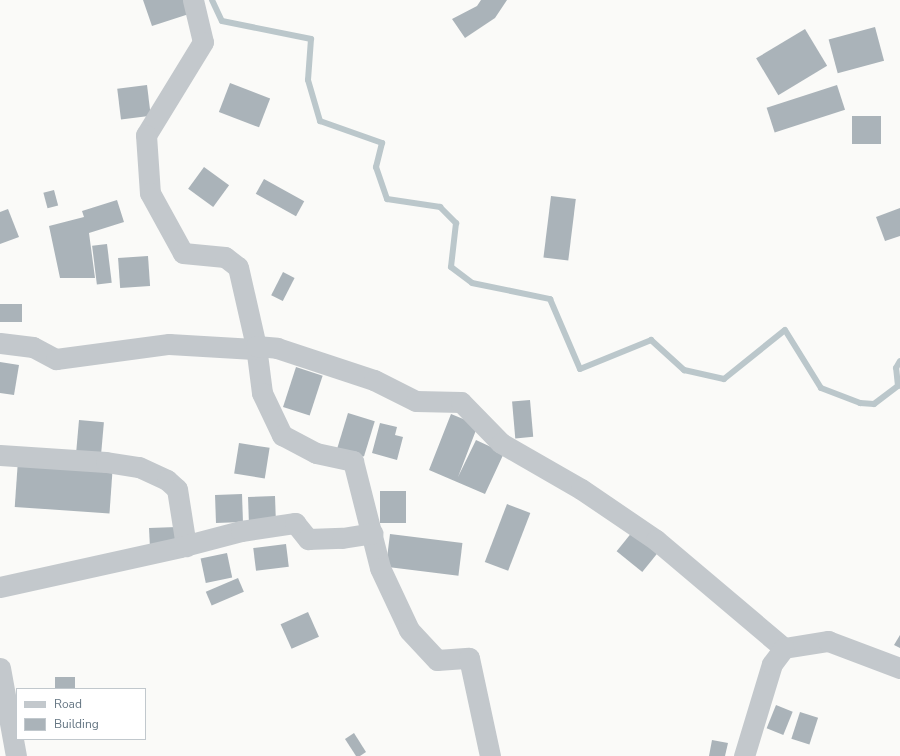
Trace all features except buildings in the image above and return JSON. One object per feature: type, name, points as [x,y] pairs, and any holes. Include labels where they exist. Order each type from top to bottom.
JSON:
[{"type":"street","points":[[193,0],[203,42],[146,135],[150,193],[183,253],[225,257],[238,267],[255,347],[262,393],[282,435],[316,453],[354,461],[373,533],[380,568],[409,630],[437,660],[469,658],[490,756]]},
{"type":"street","points":[[0,343],[33,346],[56,359],[170,344],[277,348],[374,380],[416,401],[460,402],[501,443],[581,489],[656,540],[784,648]]},
{"type":"street","points":[[0,455],[106,462],[139,468],[167,480],[177,489],[186,546]]},
{"type":"street","points":[[0,587],[186,546],[241,531],[295,523],[308,539],[342,538],[373,533]]},
{"type":"street","points":[[744,756],[772,664],[784,648],[828,641],[900,668]]},
{"type":"street","points":[[0,668],[16,756]]},
{"type":"waterway","points":[[212,0],[222,21],[311,39],[308,80],[320,121],[382,143],[376,167],[387,199],[440,207],[456,223],[451,267],[472,283],[550,299],[580,369],[651,340],[684,370],[724,379],[785,330],[821,388],[860,403],[874,404],[898,386],[896,368],[900,361]]}]
